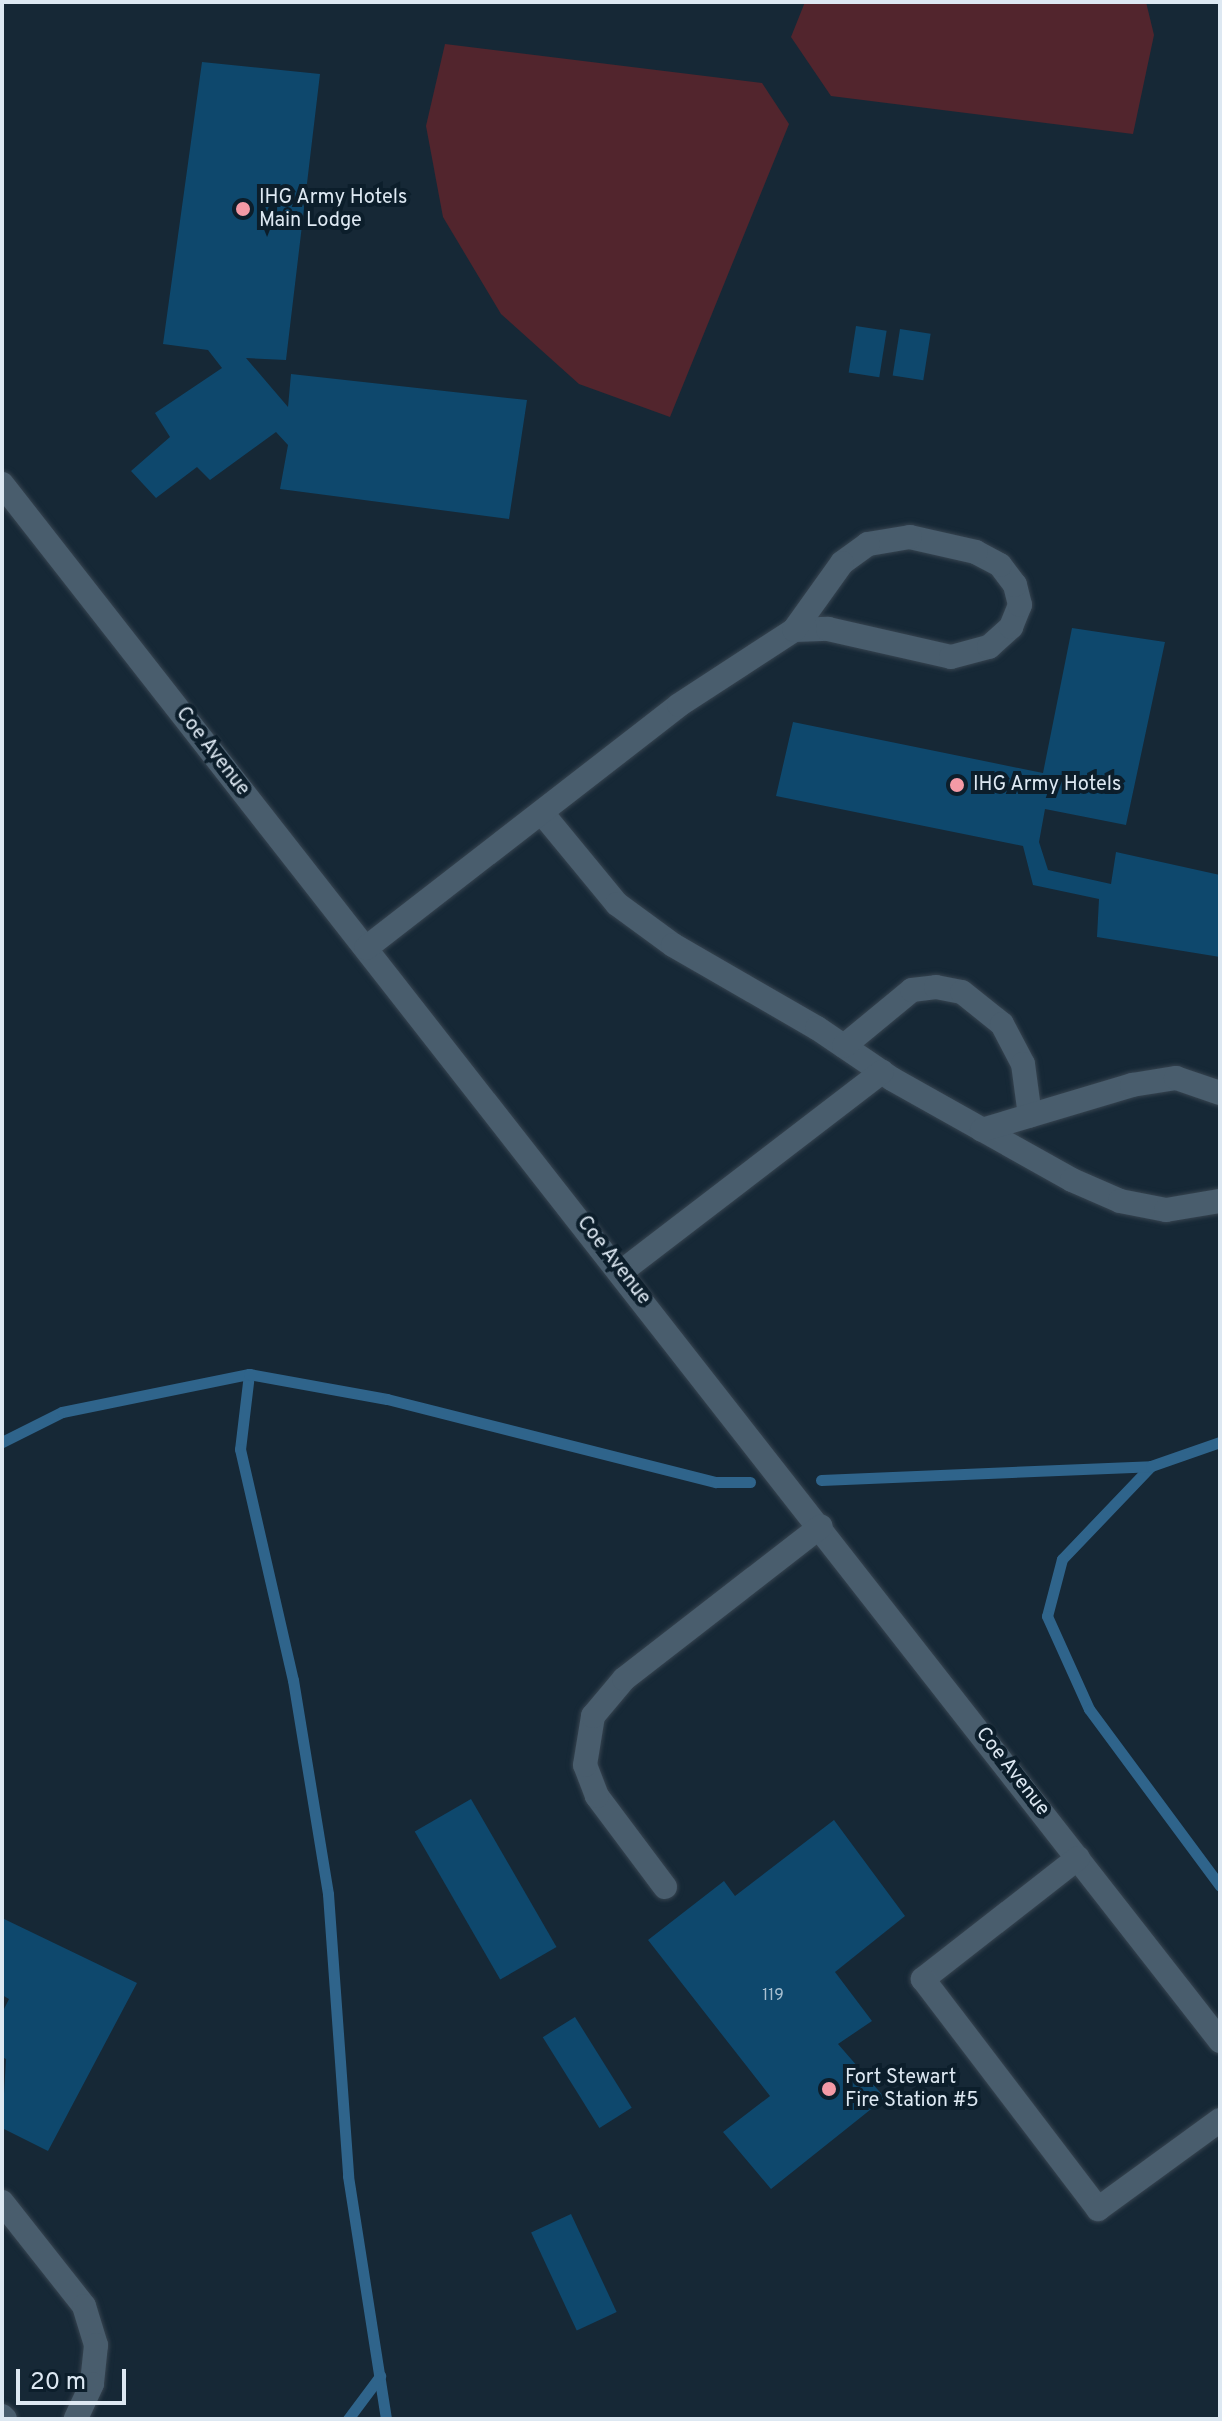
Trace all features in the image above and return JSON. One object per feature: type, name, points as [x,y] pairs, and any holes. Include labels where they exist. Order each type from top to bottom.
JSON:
[{"type":"street","name":"Coe Avenue","points":[[2,484],[821,1526],[1220,2041]]},
{"type":"street","points":[[366,948],[679,705],[794,630],[842,563],[868,544],[910,537],[976,552],[1000,565],[1015,585],[1020,605],[1011,627],[989,647],[951,657],[828,629],[794,630]]},
{"type":"street","points":[[542,813],[617,904],[673,945],[982,1130],[1120,1201],[1166,1210],[1220,1201]]},
{"type":"street","points":[[844,1046],[912,990],[936,987],[962,992],[1002,1024],[1023,1064],[1030,1116]]},
{"type":"street","points":[[621,1272],[882,1072]]},
{"type":"street","points":[[982,1130],[1132,1085],[1176,1078],[1220,1093]]},
{"type":"street","points":[[665,1887],[597,1796],[585,1765],[593,1716],[624,1679],[821,1526]]},
{"type":"street","points":[[1078,1858],[923,1979],[1098,2209],[1220,2120]]},
{"type":"street","points":[[2,2202],[84,2306],[96,2345],[92,2384],[76,2419]]},
{"type":"shaded area","points":[[805,2],[1146,2],[1154,35],[1133,134],[831,96],[791,37]]},
{"type":"shaded area","points":[[445,44],[762,83],[789,124],[670,417],[579,384],[501,314],[443,217],[426,126]]},
{"type":"building","name":"IHG Army Hotels Main Lodge","points":[[202,62],[320,74],[286,360],[246,358],[288,407],[291,374],[527,400],[509,519],[280,489],[288,445],[276,432],[210,480],[197,467],[156,498],[131,471],[170,437],[155,413],[222,368],[208,350],[163,344]]},
{"type":"building","points":[[856,326],[887,331],[879,377],[849,372]]},
{"type":"building","points":[[900,329],[931,334],[923,380],[893,375]]},
{"type":"building","name":"IHG Army Hotels","points":[[1072,628],[1165,642],[1126,825],[1045,809],[1039,842],[1048,870],[1111,884],[1116,852],[1220,875],[1220,957],[1097,937],[1099,899],[1033,885],[1023,846],[776,796],[793,722],[1043,773]]},
{"type":"building","points":[[471,1799],[556,1947],[500,1980],[415,1831]]},
{"type":"building","points":[[834,1820],[905,1916],[835,1972],[872,2021],[838,2044],[885,2098],[771,2189],[723,2132],[770,2096],[648,1940],[724,1881],[735,1896]]},
{"type":"building","points":[[2,1918],[137,1983],[48,2151],[2,2128],[6,2059],[2,2057],[2,2013],[9,1999],[2,1995]]},
{"type":"building","points":[[575,2017],[632,2108],[599,2128],[543,2037]]},
{"type":"building","points":[[571,2214],[617,2312],[577,2330],[531,2233]]},
{"type":"waterway","points":[[249,1374],[240,1449],[293,1680],[328,1894],[348,2176],[386,2419]]},
{"type":"waterway","points":[[2,1442],[62,1412],[249,1374],[387,1399],[716,1482],[750,1482]]},
{"type":"waterway","points":[[821,1480],[1151,1466],[1220,1442]]},
{"type":"waterway","points":[[1151,1466],[1062,1559],[1047,1616],[1089,1709],[1220,1886]]},
{"type":"waterway","points":[[348,2419],[380,2376]]},
{"type":"place","name":"IHG Army Hotels Main Lodge","points":[[243,209]]},
{"type":"place","name":"IHG Army Hotels","points":[[957,785]]},
{"type":"place","name":"Fort Stewart Fire Station #5","points":[[829,2089]]}]
